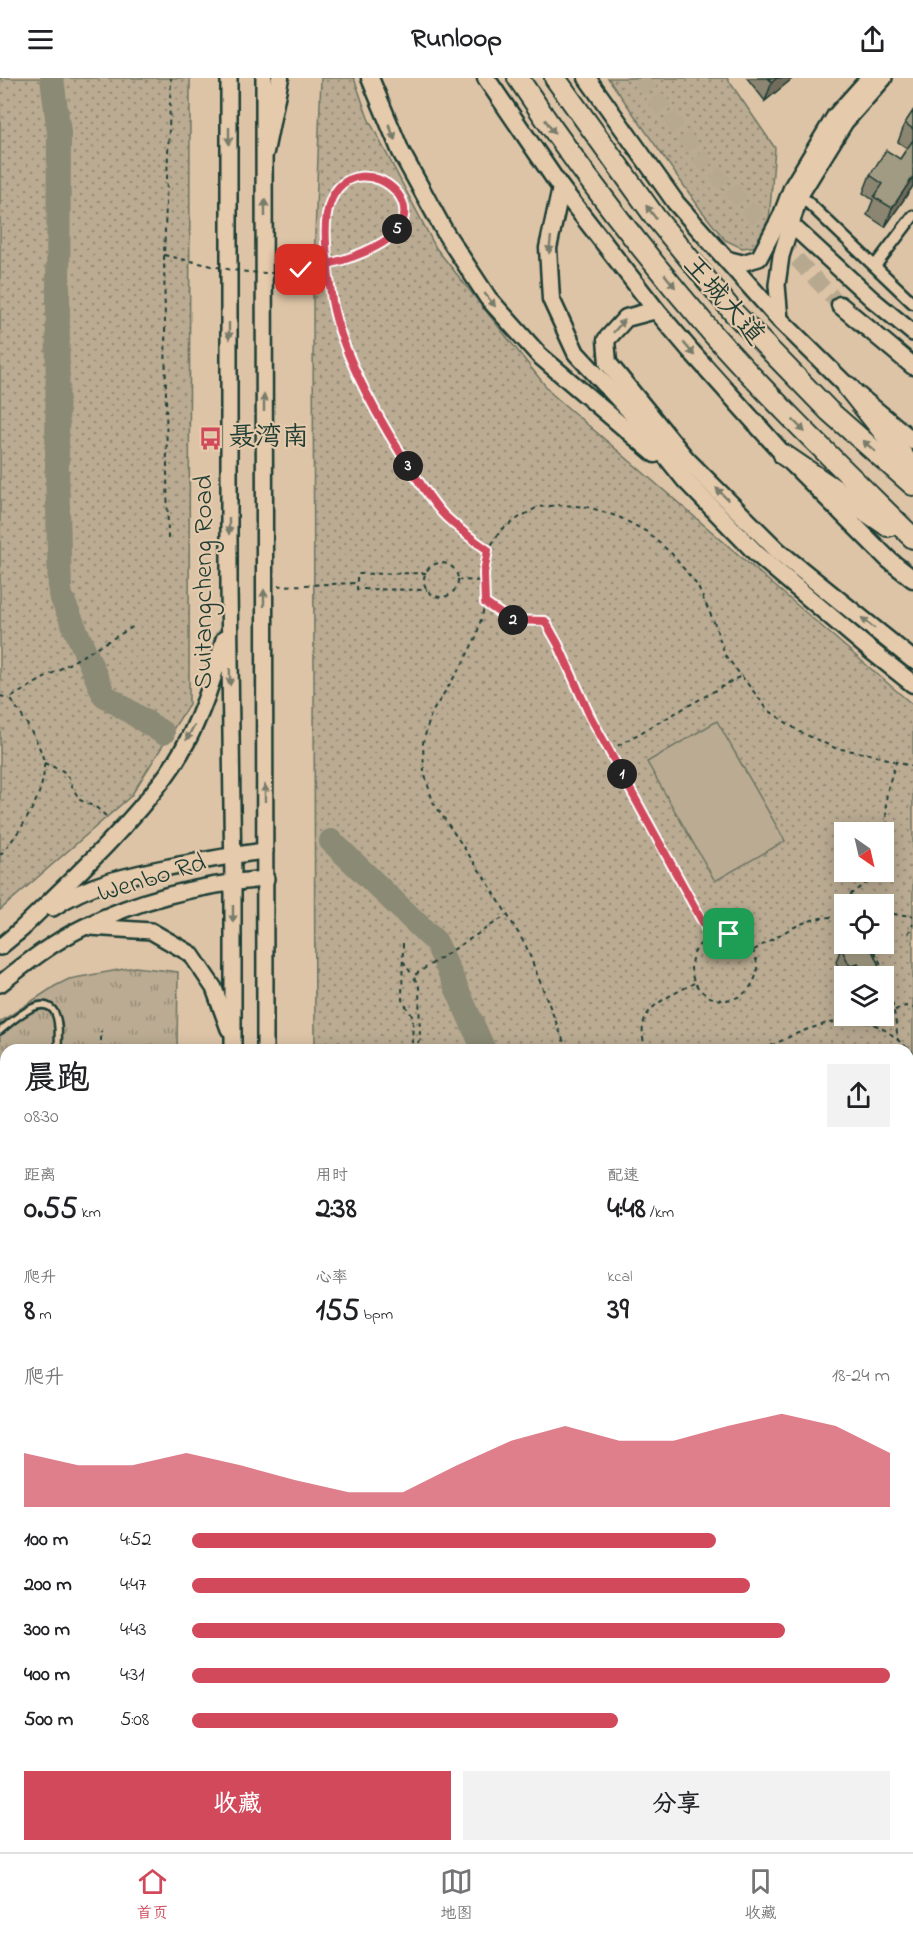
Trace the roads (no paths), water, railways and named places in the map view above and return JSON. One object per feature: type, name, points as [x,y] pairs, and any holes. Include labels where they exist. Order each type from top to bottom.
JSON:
[{"type":"highway","name":"王城大道","points":[[518,78],[575,160],[713,333],[795,423],[913,538]]},
{"type":"highway","name":"王城大道","points":[[555,78],[655,217],[733,312],[830,411],[913,485]]},
{"type":"highway","points":[[848,387],[913,469]]},
{"type":"highway","points":[[784,455],[913,543]]},
{"type":"main road","name":"Suitangcheng Road","points":[[229,78],[229,618],[233,1044]]},
{"type":"main road","points":[[264,78],[265,1044]]},
{"type":"main road","points":[[265,152],[280,78]]},
{"type":"main road","points":[[370,78],[401,152],[446,234],[488,298],[539,355],[685,480],[757,554],[913,684]]},
{"type":"main road","points":[[486,78],[561,188],[656,310],[784,455],[889,560],[913,579]]},
{"type":"main road","points":[[586,78],[676,203],[780,320],[848,387],[913,441]]},
{"type":"main road","points":[[780,320],[777,285],[786,220],[796,191],[835,116],[869,78]]},
{"type":"main road","points":[[796,191],[845,122],[884,78]]},
{"type":"main road","points":[[561,188],[548,248],[551,298],[576,353],[628,409],[685,480]]},
{"type":"main road","points":[[726,259],[742,263],[759,258],[786,220]]},
{"type":"main road","points":[[786,220],[872,299],[913,333]]},
{"type":"main road","points":[[840,305],[913,366]]},
{"type":"main road","points":[[656,310],[626,318],[606,340],[608,363],[687,460],[778,551],[913,660]]},
{"type":"main road","points":[[17,933],[78,875],[126,824],[166,776],[192,730],[214,678],[229,618]]},
{"type":"main road","name":"Wenbo Rd","points":[[0,947],[67,898],[126,876],[232,854],[265,851]]},
{"type":"main road","name":"Wenbo Rd","points":[[0,984],[36,956],[84,927],[142,903],[233,881],[266,879]]},
{"type":"main road","points":[[84,927],[151,931],[191,954],[214,988],[233,1044]]},
{"type":"street","points":[[796,191],[913,303]]},
{"type":"street","points":[[875,266],[913,216]]},
{"type":"lane","points":[[0,1031],[32,1007],[43,1005],[51,1007],[55,1014],[58,1044]]},
{"type":"waterway","points":[[52,78],[59,133],[57,467],[60,594],[104,695],[163,733]]},
{"type":"waterway","points":[[331,841],[436,942],[481,1044]]},
{"type":"tunnel","points":[[640,78],[696,153],[840,305]]},
{"type":"place","name":"聂湾南","points":[[210,438]]}]
